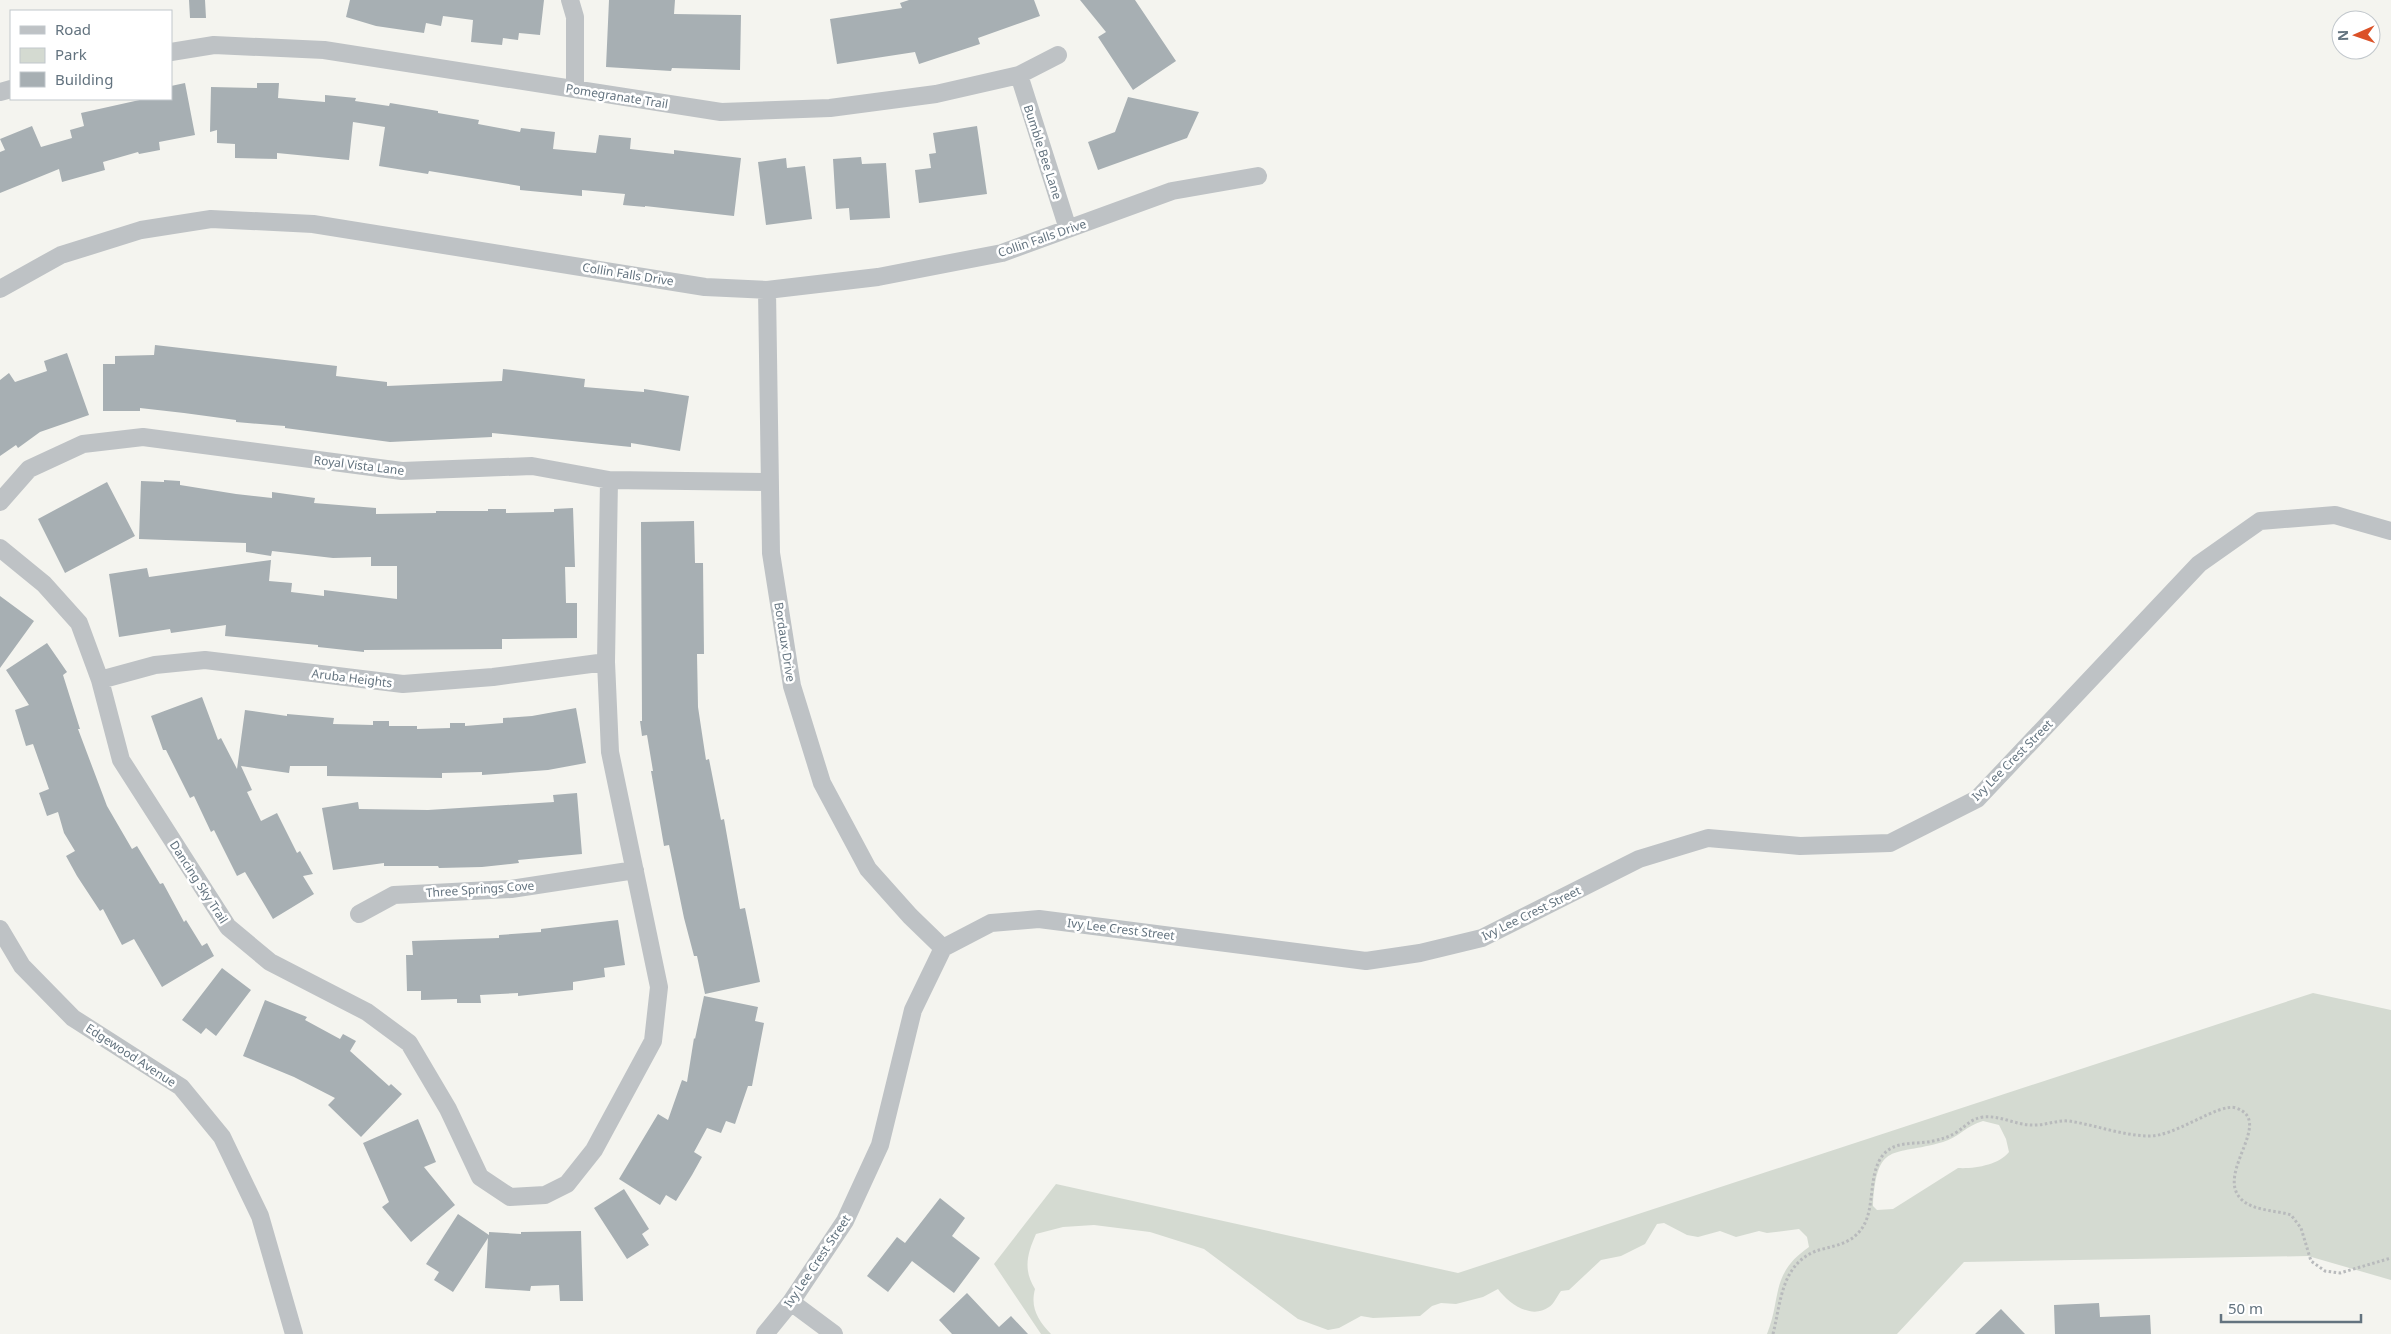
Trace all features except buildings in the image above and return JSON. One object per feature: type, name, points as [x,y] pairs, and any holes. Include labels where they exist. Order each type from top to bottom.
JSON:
[{"type":"street","points":[[570,0],[575,17],[575,89]]},
{"type":"street","name":"Pomegranate Trail","points":[[172,52],[214,46],[324,50],[721,112],[830,108],[936,94],[1019,76],[1058,55]]},
{"type":"street","name":"Bumble Bee Lane","points":[[1019,76],[1068,229]]},
{"type":"street","name":"Collin Falls Drive","points":[[0,289],[61,255],[140,230],[211,219],[313,224],[705,287],[767,290],[878,277],[1002,253],[1172,191],[1258,176]]},
{"type":"street","name":"Bordaux Drive","points":[[767,290],[771,553],[792,686],[822,783],[868,869],[910,916],[943,948]]},
{"type":"street","name":"Royal Vista Lane","points":[[0,502],[29,469],[83,444],[143,437],[402,471],[532,466],[609,480],[770,482]]},
{"type":"street","points":[[609,480],[606,662],[610,752],[635,870]]},
{"type":"street","name":"Ivy Lee Crest Street","points":[[765,1334],[791,1302],[845,1221],[880,1145],[913,1010],[943,948],[991,923],[1039,919],[1366,961],[1420,953],[1482,938],[1639,859],[1708,838],[1800,846],[1890,842],[1977,799],[2199,564],[2260,521],[2336,514],[2391,531]]},
{"type":"street","name":"Dancing Sky Trail","points":[[0,548],[44,584],[79,623],[100,680],[121,760],[228,927],[270,962],[367,1012],[409,1043],[448,1109],[480,1176],[510,1198],[545,1195],[567,1184],[594,1150],[653,1041],[659,987],[635,870]]},
{"type":"street","name":"Aruba Heights","points":[[100,680],[154,666],[205,660],[403,684],[493,677],[606,662]]},
{"type":"street","name":"Three Springs Cove","points":[[359,914],[394,895],[511,890],[635,870]]},
{"type":"street","name":"Edgewood Avenue","points":[[0,929],[22,966],[73,1018],[181,1087],[222,1137],[260,1216],[294,1334]]},
{"type":"street","points":[[791,1302],[834,1334]]},
{"type":"path","points":[[1773,1334],[1781,1294],[1792,1267],[1806,1255],[1855,1236],[1864,1224],[1868,1211],[1874,1171],[1883,1155],[1893,1147],[1948,1137],[1970,1120],[1983,1117],[1998,1117],[2034,1125],[2068,1121],[2148,1136],[2165,1135],[2221,1109],[2235,1107],[2246,1113],[2250,1123],[2246,1145],[2233,1176],[2235,1191],[2242,1200],[2262,1209],[2291,1215],[2301,1228],[2311,1261],[2325,1272],[2340,1273],[2391,1258]]},
{"type":"green space","points":[[2313,993],[2391,1010],[2391,1280],[2308,1256],[1964,1262],[1897,1334],[1767,1334],[1783,1276],[1788,1267],[1809,1247],[1807,1237],[1799,1229],[1767,1233],[1759,1231],[1736,1237],[1720,1231],[1698,1237],[1687,1235],[1664,1223],[1657,1224],[1645,1244],[1621,1256],[1601,1260],[1569,1290],[1561,1291],[1551,1306],[1542,1311],[1535,1312],[1520,1308],[1508,1300],[1498,1289],[1483,1297],[1456,1304],[1441,1303],[1432,1306],[1420,1316],[1373,1318],[1361,1316],[1339,1328],[1328,1330],[1298,1319],[1204,1249],[1150,1232],[1094,1225],[1063,1227],[1036,1234],[1030,1248],[1028,1269],[1035,1289],[1034,1308],[1042,1324],[1051,1334],[1041,1334],[994,1264],[1056,1184],[1458,1273]],"holes":[[[1983,1121],[1999,1125],[2006,1139],[2009,1152],[1999,1160],[1979,1167],[1958,1168],[1893,1209],[1877,1210],[1873,1206],[1878,1170],[1883,1161],[1890,1155],[1899,1151],[1943,1142],[1953,1138],[1972,1125]]]}]
